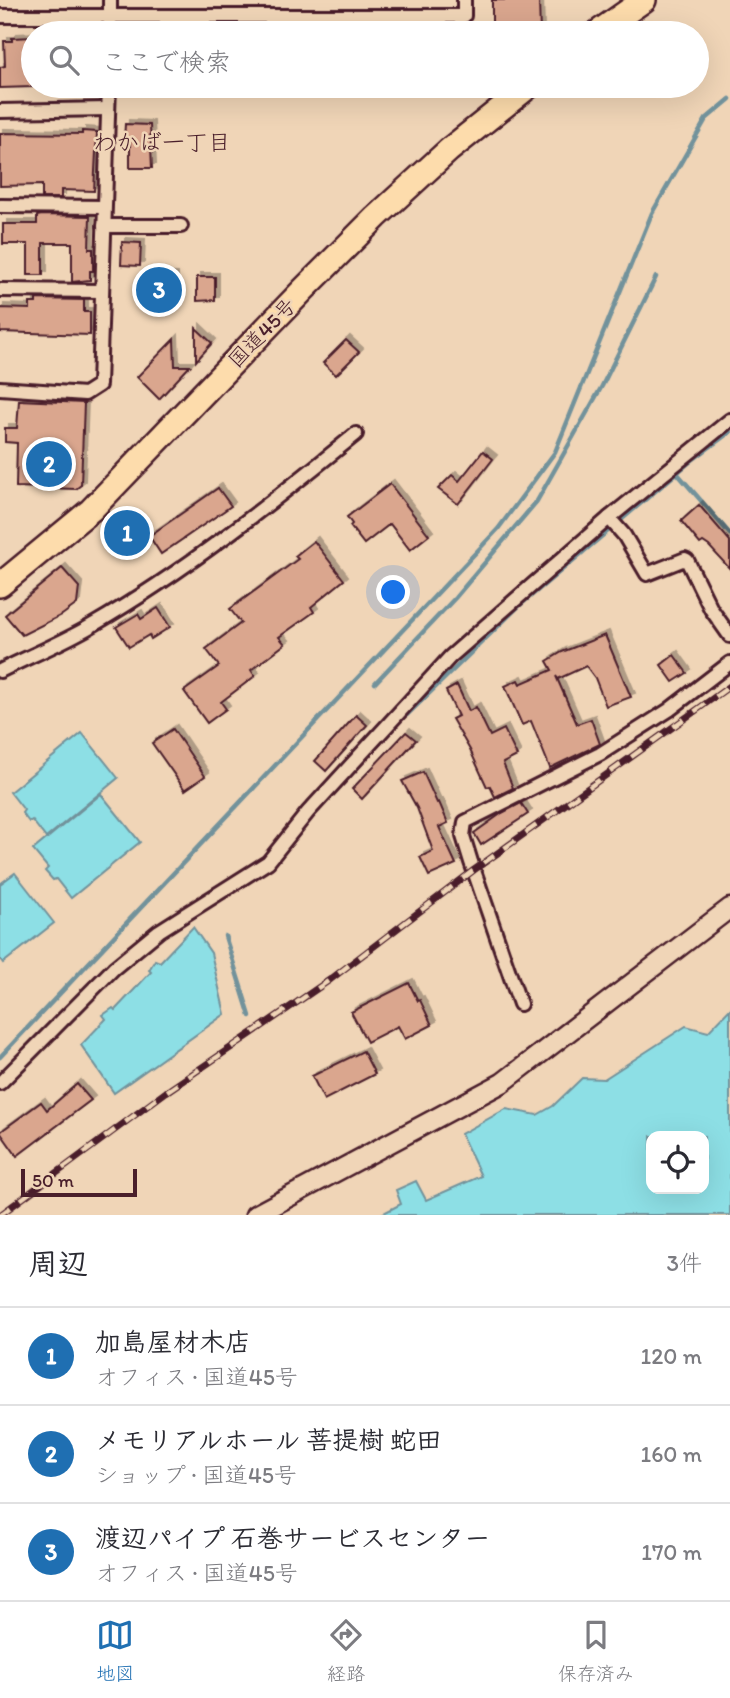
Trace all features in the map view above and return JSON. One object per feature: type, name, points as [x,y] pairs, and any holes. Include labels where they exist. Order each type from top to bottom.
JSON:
[{"type":"highway","points":[[614,21],[644,0]]},
{"type":"highway","name":"国道45号","points":[[0,585],[91,510],[376,217],[449,150],[514,98]]},
{"type":"street","points":[[110,0],[110,21]]},
{"type":"street","points":[[0,16],[464,16],[464,0]]},
{"type":"street","points":[[0,388],[85,394],[99,385],[108,98]]},
{"type":"street","points":[[0,111],[108,109]]},
{"type":"street","points":[[0,206],[104,207]]},
{"type":"street","points":[[104,226],[181,226]]},
{"type":"street","points":[[0,290],[102,291]]},
{"type":"street","points":[[0,1083],[114,968],[159,932],[268,862],[308,812],[450,657],[609,518],[730,420]]},
{"type":"street","points":[[0,671],[90,627],[183,569],[356,434]]},
{"type":"street","points":[[609,518],[620,530],[647,574],[687,560],[711,609],[730,636]]},
{"type":"street","points":[[520,1004],[463,836],[465,822],[600,754],[669,710],[730,663]]},
{"type":"street","points":[[255,1215],[502,1083],[730,908]]},
{"type":"water","points":[[82,733],[118,778],[46,838],[32,820],[29,822],[22,813],[24,810],[10,792]]},
{"type":"water","points":[[101,794],[140,842],[71,898],[56,879],[53,880],[45,871],[48,868],[33,850]]},
{"type":"water","points":[[15,873],[54,923],[3,963],[0,959],[0,884]]},
{"type":"water","points":[[193,927],[211,953],[225,1014],[114,1093],[81,1045],[106,1019],[103,1015],[113,1008],[115,1010],[151,972],[149,970],[155,960],[160,962]]},
{"type":"water","points":[[730,1009],[730,1215],[380,1215],[401,1204],[396,1190],[416,1181],[426,1200],[481,1176],[461,1134],[506,1109],[537,1115],[553,1106],[582,1078],[604,1079],[686,1026],[708,1032]]},
{"type":"building","points":[[492,0],[539,0],[540,21],[492,21]]},
{"type":"building","points":[[12,38],[21,38],[21,87],[0,88],[0,67],[5,66],[4,41],[12,41]]},
{"type":"building","points":[[125,124],[150,125],[152,168],[130,168],[130,139],[124,139]]},
{"type":"building","points":[[82,131],[97,132],[94,191],[61,190],[61,198],[42,198],[42,185],[0,186],[0,133],[82,134]]},
{"type":"building","points":[[37,216],[90,216],[89,249],[93,249],[93,271],[90,271],[90,280],[72,282],[72,243],[43,243],[43,275],[28,275],[28,244],[3,244],[3,224],[37,224]]},
{"type":"building","points":[[122,242],[141,243],[140,266],[121,265]]},
{"type":"building","points":[[157,277],[174,277],[174,301],[158,300]]},
{"type":"building","points":[[197,277],[215,277],[215,300],[197,301]]},
{"type":"building","points":[[36,299],[84,300],[84,312],[90,312],[90,335],[0,332],[0,308],[30,309],[30,303],[36,303]]},
{"type":"building","points":[[196,328],[212,343],[196,361]]},
{"type":"building","points":[[174,339],[175,366],[190,366],[159,399],[137,377]]},
{"type":"building","points":[[346,340],[359,352],[336,375],[323,363]]},
{"type":"building","points":[[19,400],[84,403],[81,485],[76,489],[16,487],[17,443],[5,442],[5,428],[17,428]]},
{"type":"building","points":[[483,451],[493,459],[458,504],[438,489],[452,475],[459,481]]},
{"type":"building","points":[[390,484],[429,535],[410,550],[390,524],[364,544],[350,526],[352,524],[347,517]]},
{"type":"building","points":[[218,488],[231,506],[161,554],[149,536]]},
{"type":"building","points":[[699,505],[730,541],[730,569],[709,546],[703,542],[700,544],[681,521]]},
{"type":"building","points":[[314,541],[344,580],[311,607],[314,612],[279,637],[285,644],[251,670],[255,676],[221,702],[226,709],[207,723],[184,691],[219,666],[206,649],[241,623],[230,609],[298,559],[295,556]]},
{"type":"building","points":[[62,568],[79,587],[77,604],[62,615],[22,635],[5,615]]},
{"type":"building","points":[[158,608],[170,627],[151,639],[149,635],[129,647],[116,627],[138,614],[141,619]]},
{"type":"building","points":[[605,635],[631,697],[606,706],[595,678],[586,666],[558,679],[556,676],[577,724],[591,719],[600,744],[550,768],[531,721],[522,725],[505,686],[518,680],[520,684],[552,670],[547,661]]},
{"type":"building","points":[[674,655],[687,673],[673,682],[661,665]]},
{"type":"building","points":[[457,685],[469,711],[476,707],[490,736],[504,729],[517,756],[503,763],[513,788],[495,797],[490,786],[487,787],[452,719],[458,716],[446,691]]},
{"type":"building","points":[[356,715],[367,725],[326,771],[315,761]]},
{"type":"building","points":[[173,729],[205,776],[185,790],[152,743]]},
{"type":"building","points":[[406,732],[416,740],[362,799],[352,789]]},
{"type":"building","points":[[423,772],[448,823],[439,827],[456,864],[429,876],[420,857],[433,851],[417,808],[402,781]]},
{"type":"building","points":[[521,803],[528,814],[481,845],[474,833]]},
{"type":"building","points":[[409,983],[432,1025],[405,1039],[398,1026],[367,1042],[351,1012]]},
{"type":"building","points":[[363,1051],[375,1074],[324,1100],[312,1076]]},
{"type":"building","points":[[77,1084],[91,1100],[17,1156],[0,1132],[41,1102],[47,1110]]},
{"type":"waterway","points":[[0,1057],[498,529],[555,452],[652,213],[706,119],[730,99]]},
{"type":"waterway","points":[[375,683],[455,598],[537,501],[602,386],[656,277]]},
{"type":"waterway","points":[[407,715],[519,606],[691,461],[730,432]]},
{"type":"waterway","points":[[677,473],[730,534]]},
{"type":"waterway","points":[[225,936],[250,1016]]},
{"type":"railway","points":[[0,1215],[166,1092],[331,979],[474,870],[730,686]]},
{"type":"place","name":"渡辺パイプ 石巻サービスセンター","points":[[159,290]]},
{"type":"place","name":"メモリアルホール 菩提樹 蛇田","points":[[49,464]]},
{"type":"place","name":"加島屋材木店","points":[[127,533]]},
{"type":"district","name":"わかば一丁目","points":[[162,142]]}]
